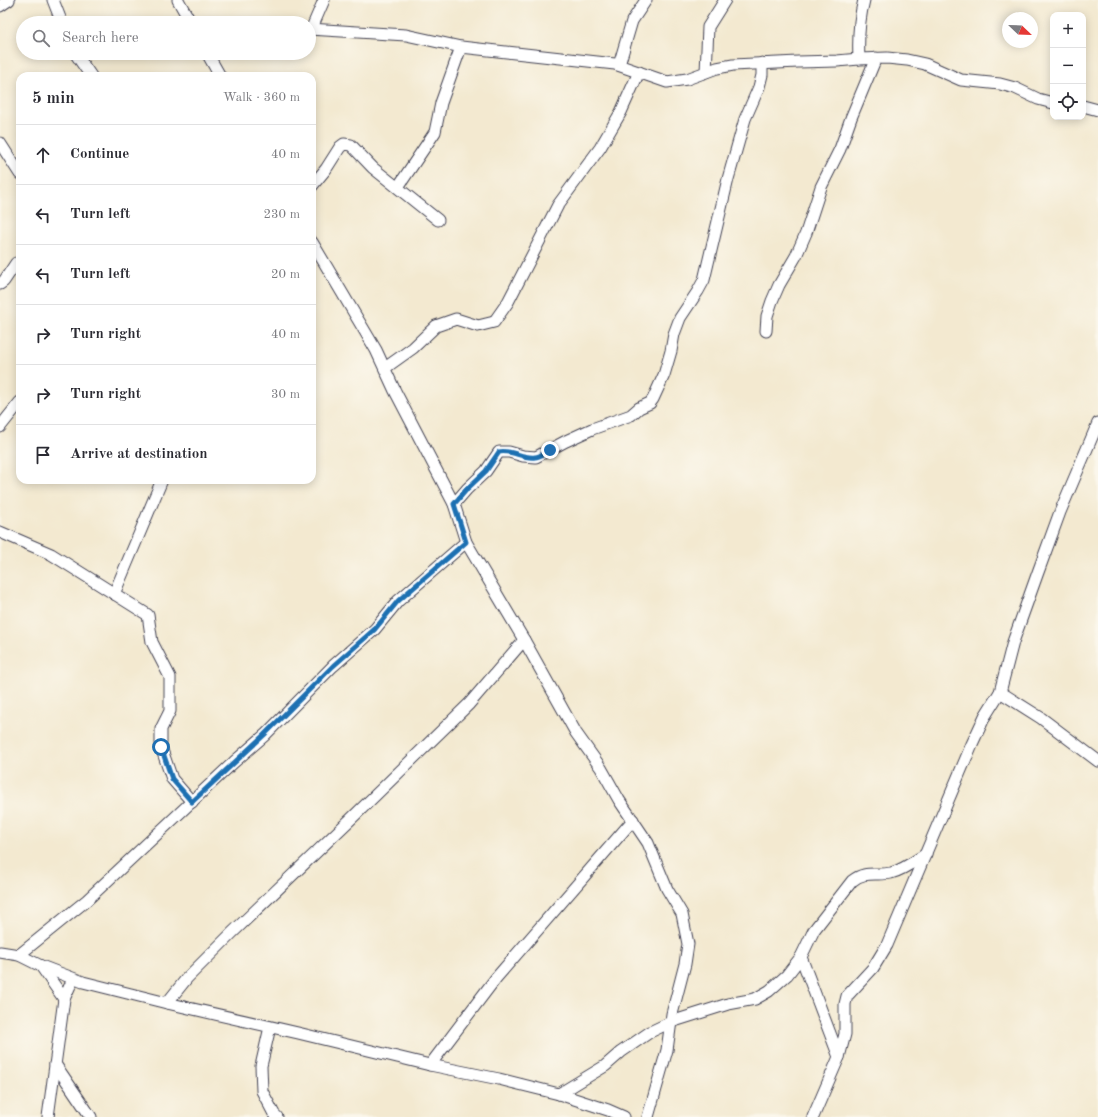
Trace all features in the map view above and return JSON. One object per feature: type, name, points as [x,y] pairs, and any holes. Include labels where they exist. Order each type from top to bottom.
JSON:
[{"type":"street","points":[[0,6],[9,0]]},
{"type":"street","points":[[53,0],[59,16]]},
{"type":"street","points":[[178,0],[187,16]]},
{"type":"street","points":[[316,17],[324,0]]},
{"type":"street","points":[[619,65],[632,21],[646,0]]},
{"type":"street","points":[[706,72],[708,27],[725,0]]},
{"type":"street","points":[[859,59],[858,37],[860,15],[864,0]]},
{"type":"street","points":[[316,30],[406,35],[461,47],[619,65],[667,82],[733,65],[876,58],[907,60],[939,69],[961,80],[1000,84],[1015,88],[1038,99],[1050,102]]},
{"type":"street","points":[[398,187],[435,132],[441,103],[461,47]]},
{"type":"street","points":[[766,331],[767,316],[772,301],[779,285],[796,256],[806,233],[821,187],[840,149],[850,118],[876,58]]},
{"type":"street","points":[[80,60],[88,72]]},
{"type":"street","points":[[211,60],[218,72]]},
{"type":"street","points":[[454,504],[486,471],[499,452],[503,451],[523,456],[536,457],[592,429],[631,414],[650,403],[653,399],[664,375],[674,334],[678,324],[698,291],[705,275],[728,179],[745,119],[759,87],[762,75],[762,63]]},
{"type":"street","points":[[385,368],[413,348],[436,326],[456,319],[478,326],[494,322],[508,302],[558,205],[600,148],[621,112],[639,72]]},
{"type":"street","points":[[1086,107],[1098,110]]},
{"type":"street","points":[[0,143],[16,168]]},
{"type":"street","points":[[316,181],[326,170],[340,147],[344,144],[351,145],[373,168],[438,220]]},
{"type":"street","points":[[316,249],[376,350],[454,504],[466,542],[576,732],[601,768],[619,800],[648,844],[668,889],[682,914],[688,944],[671,1022],[667,1050],[648,1117]]},
{"type":"street","points":[[0,284],[4,281],[16,263]]},
{"type":"street","points":[[0,427],[16,407]]},
{"type":"street","points":[[813,1117],[838,1057],[845,1034],[845,1004],[847,996],[873,968],[887,945],[972,744],[985,716],[1000,692],[1013,642],[1060,512],[1098,424]]},
{"type":"street","points":[[114,594],[160,484]]},
{"type":"street","points":[[0,532],[50,554],[148,616],[152,642],[170,677],[170,711],[161,729],[161,747],[172,779],[192,802]]},
{"type":"street","points":[[19,955],[87,900],[264,735],[333,666],[375,629],[398,601],[466,542]]},
{"type":"street","points":[[167,1003],[188,978],[232,933],[469,704],[524,640]]},
{"type":"street","points":[[1000,692],[1041,718],[1098,761]]},
{"type":"street","points":[[430,1065],[496,978],[633,820]]},
{"type":"street","points":[[559,1094],[605,1066],[621,1052],[650,1032],[671,1022],[728,1004],[755,999],[769,991],[787,975],[801,957],[814,930],[852,881],[859,875],[892,873],[926,854]]},
{"type":"street","points":[[0,952],[19,955],[73,979],[167,1003],[559,1094],[608,1110],[624,1117]]},
{"type":"street","points":[[801,957],[838,1057]]},
{"type":"street","points":[[41,966],[64,999]]},
{"type":"street","points":[[48,1117],[64,999],[73,979]]},
{"type":"street","points":[[270,1027],[261,1066],[262,1091],[276,1117]]},
{"type":"street","points":[[55,1064],[90,1117]]},
{"type":"route","points":[[161,747],[172,779],[192,802],[264,735],[333,666],[375,629],[398,601],[466,542],[454,504],[486,471],[499,452],[503,451],[523,456],[536,457],[550,450]]}]
